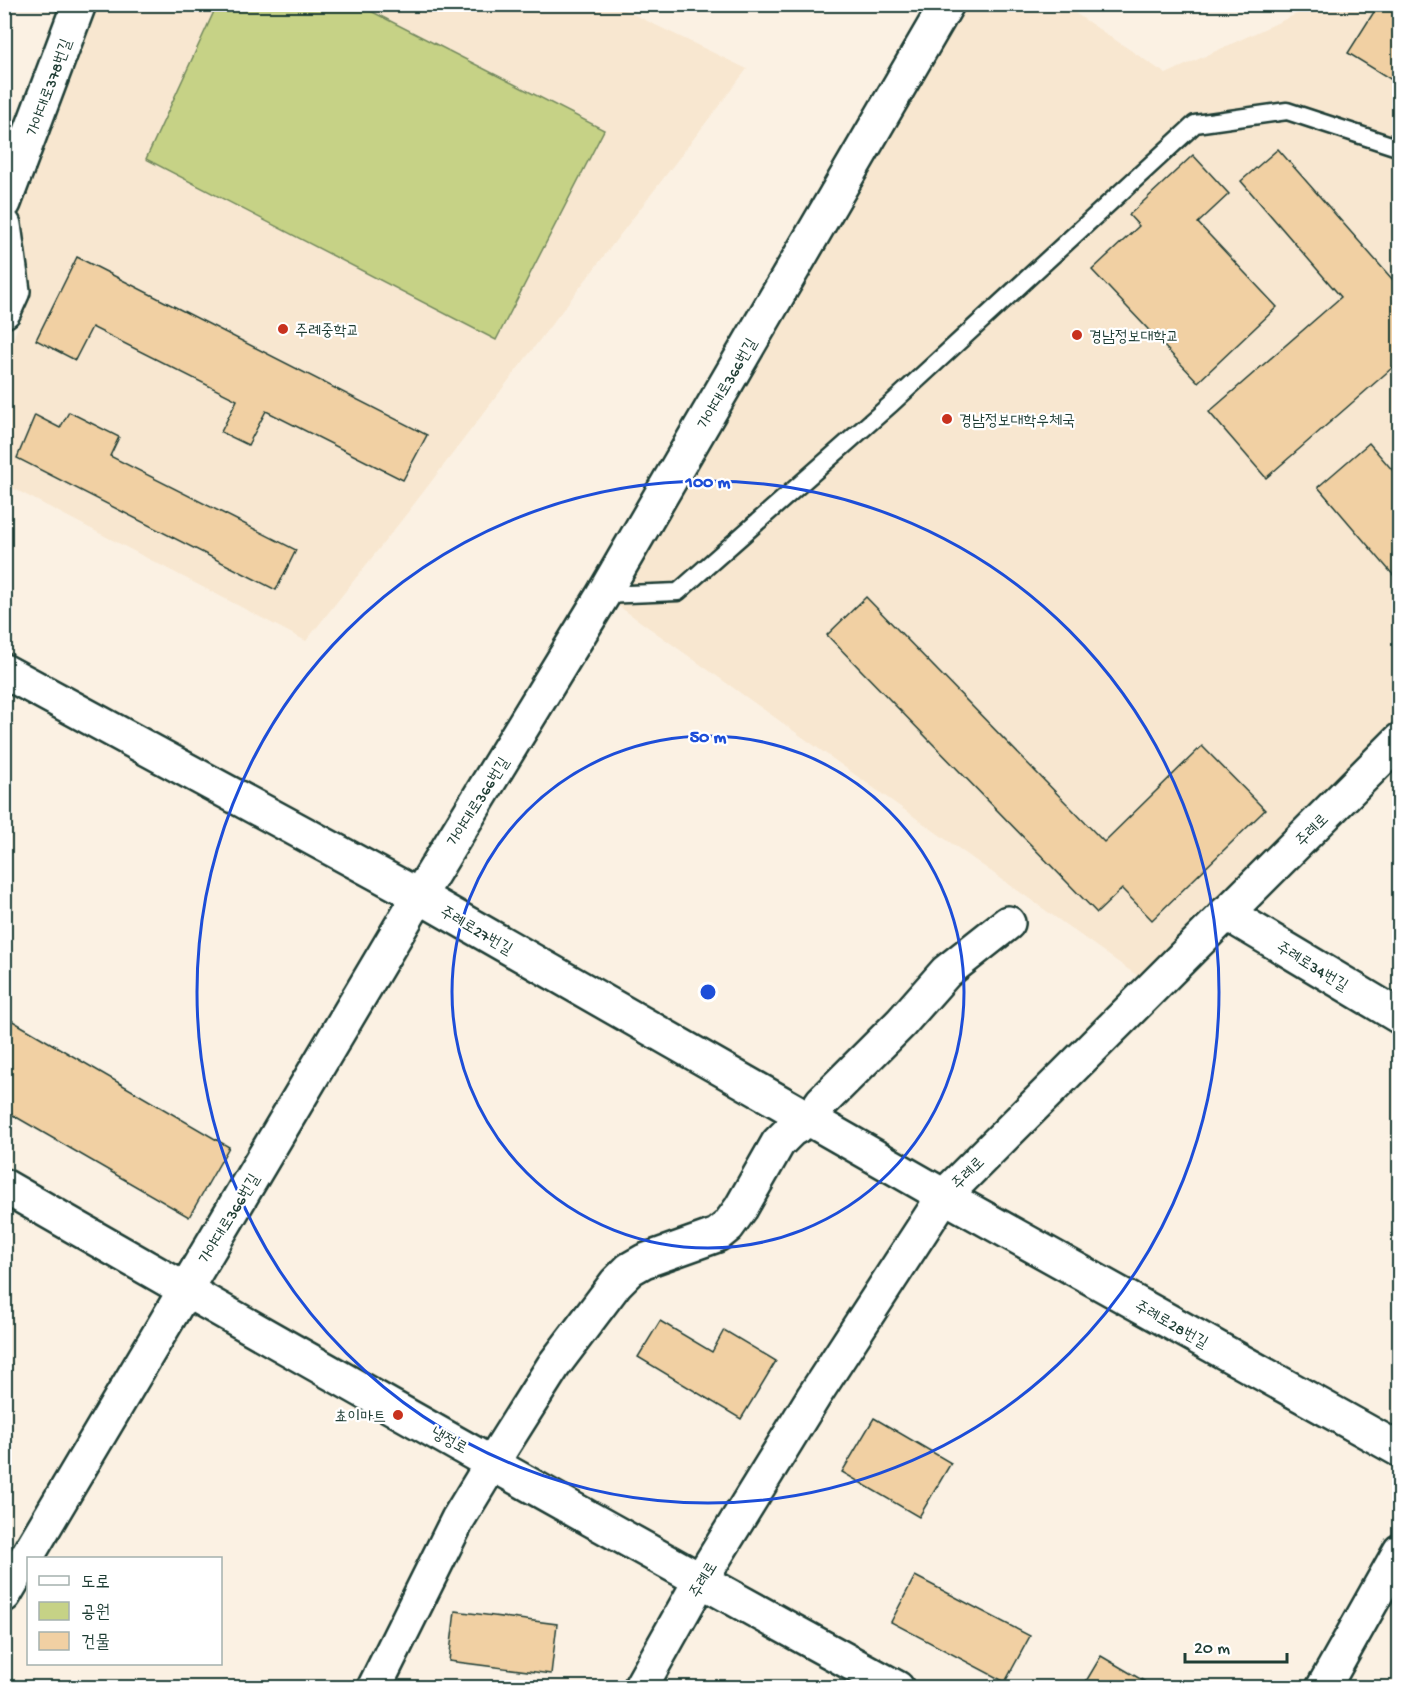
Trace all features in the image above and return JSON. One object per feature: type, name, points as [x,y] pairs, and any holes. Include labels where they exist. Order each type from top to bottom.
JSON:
[{"type":"street","name":"가야대로378번길","points":[[4,203],[79,4]]},
{"type":"street","name":"가야대로366번길","points":[[4,1595],[419,896],[603,595],[947,4]]},
{"type":"street","points":[[4,225],[13,291],[4,312]]},
{"type":"street","name":"주례로27번길","points":[[4,671],[419,896],[944,1196]]},
{"type":"street","name":"주례로","points":[[640,1688],[700,1581],[814,1396],[944,1196],[1400,740]]},
{"type":"street","name":"주례로34번길","points":[[1226,913],[1400,1017]]},
{"type":"street","points":[[374,1688],[458,1518],[554,1365],[623,1276],[644,1261],[717,1235],[728,1226],[741,1208],[778,1143],[791,1130],[810,1119],[822,1102],[901,1023],[946,972],[1008,923]]},
{"type":"street","name":"냉정로","points":[[4,1186],[700,1581],[897,1688]]},
{"type":"street","name":"주례로28번길","points":[[944,1196],[1400,1450]]},
{"type":"street","points":[[1323,1688],[1400,1551]]},
{"type":"lane","points":[[603,595],[678,592],[891,404],[1195,124],[1287,111],[1400,148]]},
{"type":"shaded area","name":"주례중학교","points":[[79,5],[614,5],[747,69],[408,512],[306,641],[5,484],[4,364],[30,294],[5,216]]},
{"type":"shaded area","name":"경남정보대학교","points":[[947,5],[1063,5],[1166,74],[1316,5],[1399,5],[1399,740],[1153,987],[603,595]]},
{"type":"green space","points":[[217,5],[359,5],[604,130],[496,340],[146,159]]},
{"type":"building","points":[[1379,4],[1400,4],[1400,85],[1348,53]]},
{"type":"building","points":[[1278,149],[1400,288],[1400,361],[1266,478],[1209,412],[1341,297],[1241,181]]},
{"type":"building","points":[[1193,155],[1229,194],[1198,223],[1277,307],[1198,382],[1092,270],[1139,226],[1129,215]]},
{"type":"building","points":[[77,257],[427,435],[403,480],[266,411],[248,445],[221,432],[237,400],[92,327],[75,360],[36,340]]},
{"type":"building","points":[[69,412],[119,437],[110,456],[296,550],[276,590],[17,458],[35,415],[60,428]]},
{"type":"building","points":[[1369,443],[1400,479],[1400,583],[1318,487]]},
{"type":"building","points":[[866,597],[1104,842],[1202,746],[1265,810],[1152,920],[1122,889],[1097,913],[827,635]]},
{"type":"building","points":[[4,1016],[229,1147],[189,1217],[4,1110]]},
{"type":"building","points":[[660,1321],[712,1352],[724,1330],[776,1361],[741,1419],[638,1357]]},
{"type":"building","points":[[874,1418],[951,1463],[919,1517],[842,1472]]},
{"type":"building","points":[[915,1576],[1030,1636],[1005,1682],[891,1622]]},
{"type":"building","points":[[455,1611],[557,1624],[551,1674],[449,1661]]},
{"type":"building","points":[[1101,1656],[1154,1687],[1154,1688],[1082,1688]]},
{"type":"place","name":"주례중학교","points":[[283,329]]},
{"type":"place","name":"경남정보대학교","points":[[1077,335]]},
{"type":"place","name":"경남정보대학우체국","points":[[947,419]]},
{"type":"place","name":"쵸이마트","points":[[398,1415]]}]
